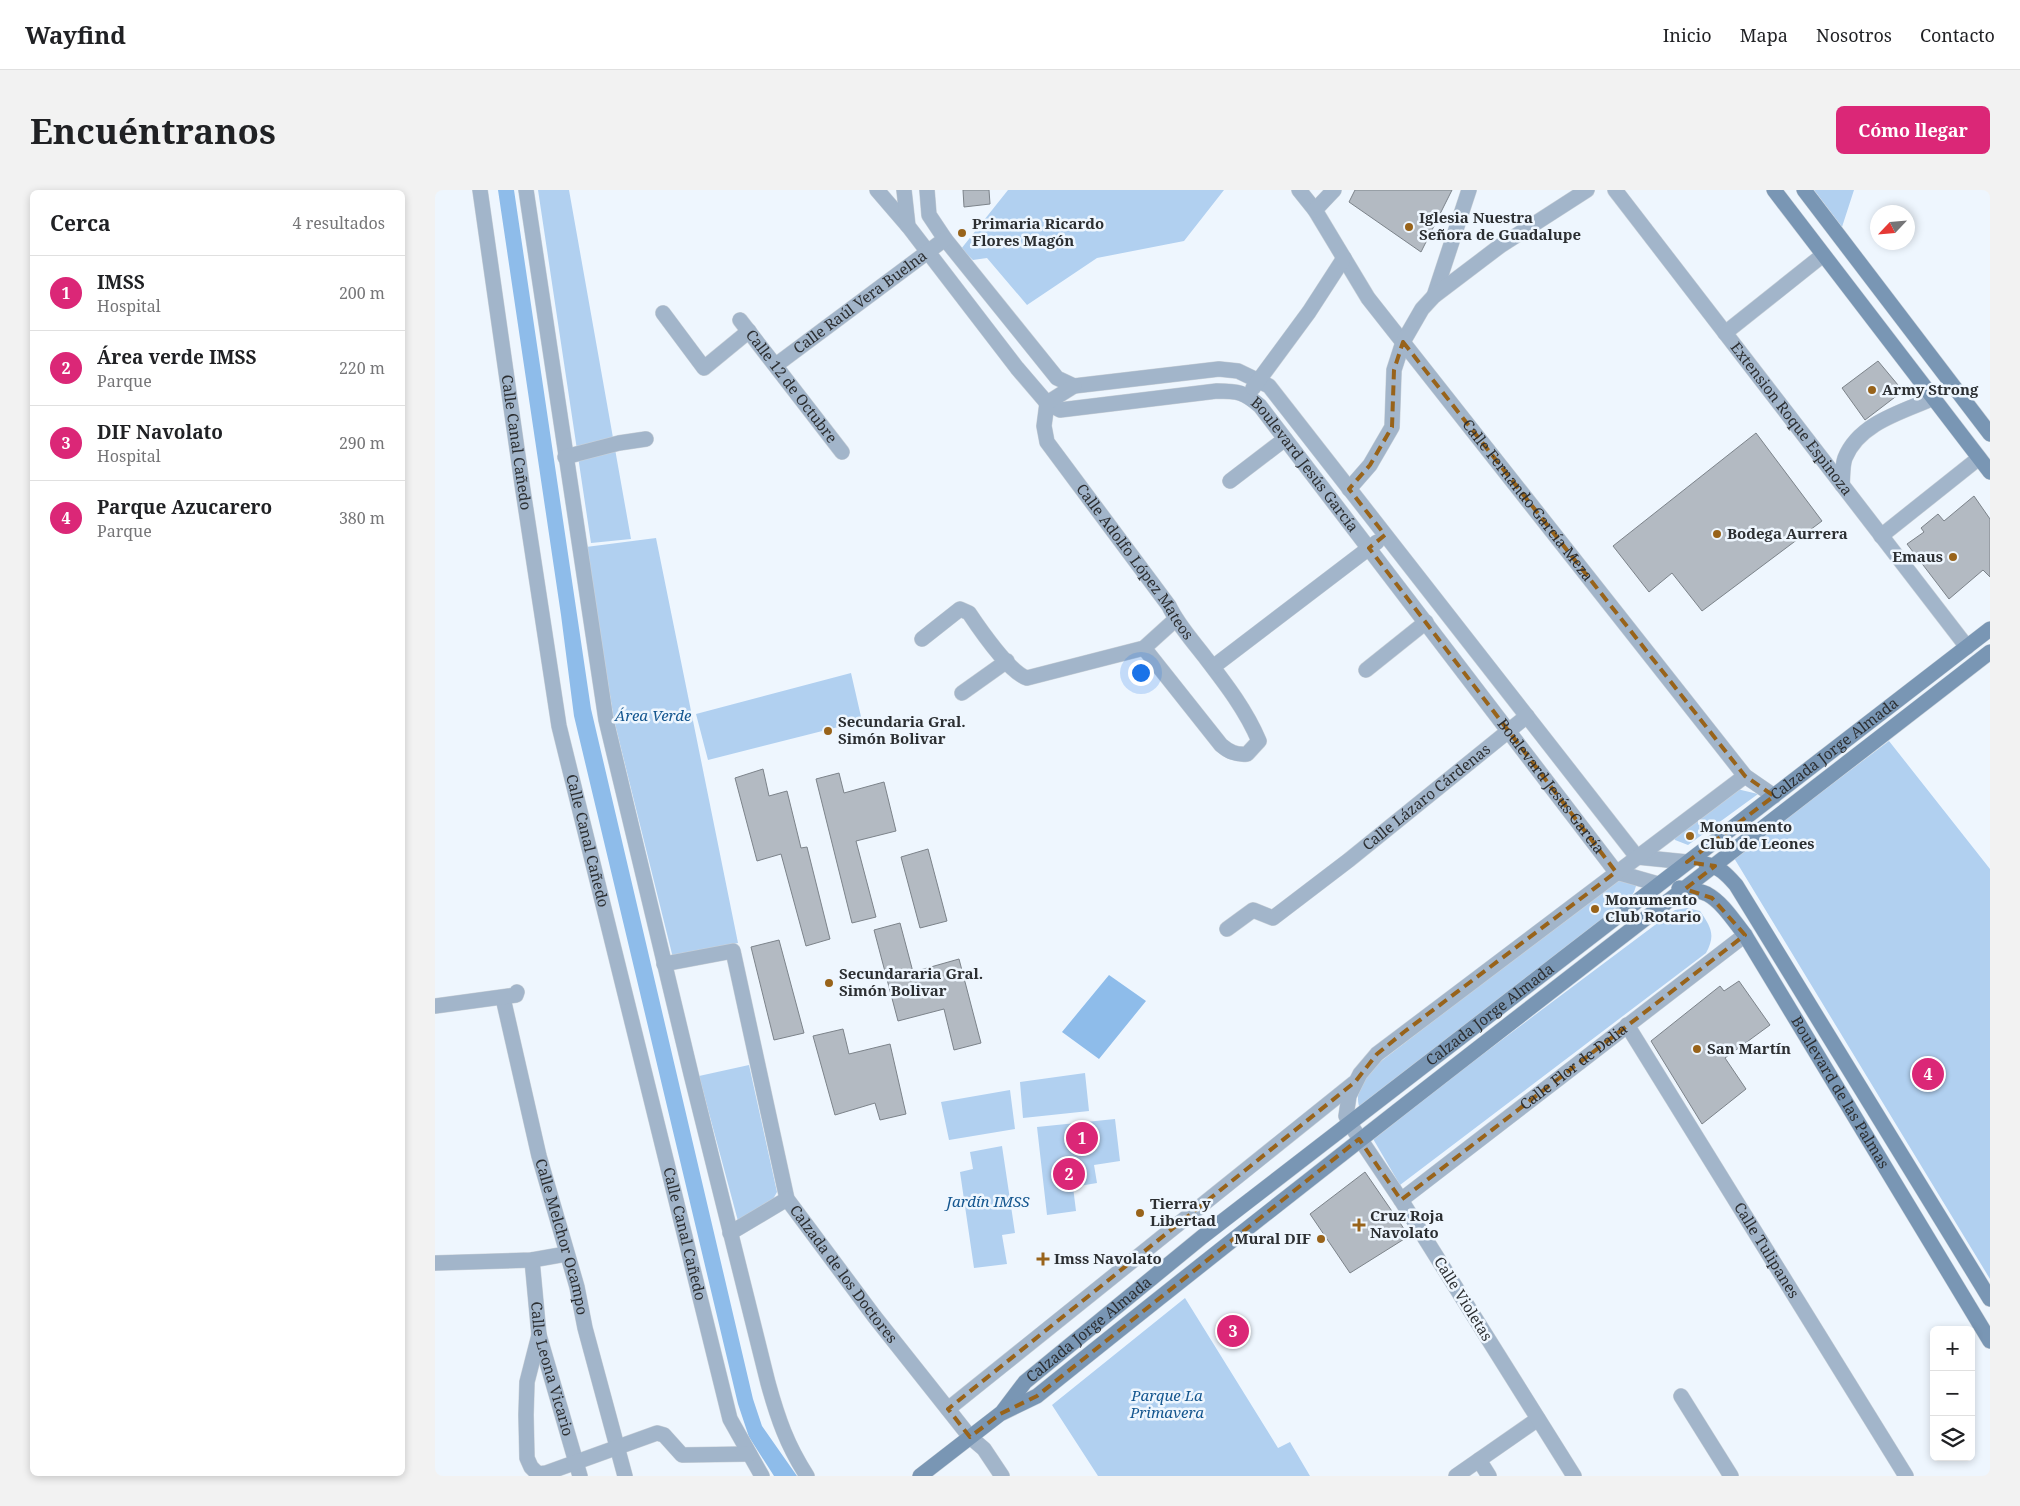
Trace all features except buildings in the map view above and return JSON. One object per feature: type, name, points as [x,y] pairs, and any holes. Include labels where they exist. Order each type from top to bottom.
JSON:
[{"type":"street","name":"Calle Canal Cañedo","points":[[480,190],[516,447],[559,726],[730,1419],[762,1476]]},
{"type":"street","points":[[527,190],[565,457],[606,720],[730,1233],[779,1422],[792,1453],[807,1476]]},
{"type":"street","points":[[877,190],[908,226],[1017,368],[1047,403],[1074,386]]},
{"type":"street","points":[[904,190],[908,226]]},
{"type":"street","points":[[927,190],[929,215],[945,239],[1047,367],[1057,378],[1074,386]]},
{"type":"street","name":"Calle Fernando García Meza","points":[[1299,190],[1315,210],[1368,298],[1745,776],[1774,796]]},
{"type":"street","points":[[1315,210],[1334,190]]},
{"type":"street","points":[[1435,296],[1469,190]]},
{"type":"street","points":[[1349,490],[1370,465],[1392,427],[1394,370],[1403,342],[1422,309],[1435,296],[1500,246],[1587,190]]},
{"type":"street","name":"Extension Roque Espinoza","points":[[1615,190],[1967,647]]},
{"type":"street","points":[[1774,190],[1990,472]]},
{"type":"street","points":[[1804,190],[1990,434]]},
{"type":"street","name":"Calle Raúl Vera Buelna","points":[[776,365],[945,239]]},
{"type":"street","points":[[1725,333],[1823,255]]},
{"type":"street","points":[[1248,395],[1309,312],[1344,258]]},
{"type":"street","name":"Calle 12 de Octubre","points":[[663,313],[704,368],[745,326],[842,452]]},
{"type":"street","name":"Boulevard Jesús García","points":[[1074,386],[1219,369],[1238,371],[1269,386],[1637,857]]},
{"type":"street","name":"Boulevard Jesús García","points":[[1047,403],[1060,410],[1217,391],[1234,391],[1248,395],[1260,406],[1616,872]]},
{"type":"street","points":[[1842,485],[1845,458],[1862,433],[1886,418],[1933,398]]},
{"type":"street","name":"Calle Adolfo López Mateos","points":[[1047,403],[1044,426],[1047,442],[1169,606],[1175,620],[1213,667],[1252,723],[1259,741],[1247,754],[1239,755],[1226,750],[1144,648]]},
{"type":"street","points":[[565,457],[619,443],[646,439]]},
{"type":"street","points":[[1230,481],[1285,439]]},
{"type":"street","points":[[1881,536],[1979,458]]},
{"type":"street","points":[[1213,667],[1385,535]]},
{"type":"street","points":[[922,639],[960,609],[969,613],[1020,676],[1027,678],[1038,673],[1144,648],[1175,620]]},
{"type":"street","points":[[1366,670],[1426,622]]},
{"type":"street","name":"Calzada Jorge Almada","points":[[1001,1414],[1025,1382],[1202,1237],[1990,629]]},
{"type":"street","name":"Calzada Jorge Almada","points":[[920,1476],[1001,1414],[1037,1396],[1359,1139],[1990,652]]},
{"type":"street","points":[[962,693],[1007,661]]},
{"type":"street","name":"Calle Lázaro Cárdenas","points":[[1227,929],[1253,910],[1273,918],[1349,860],[1527,716]]},
{"type":"street","points":[[948,1409],[1355,1082],[1377,1054],[1397,1037],[1745,776]]},
{"type":"street","points":[[1637,857],[1715,866]]},
{"type":"street","name":"Boulevard de las Palmas","points":[[1715,866],[1737,885],[1990,1299]]},
{"type":"street","points":[[1616,872],[1658,884]]},
{"type":"street","name":"Boulevard de las Palmas","points":[[1658,884],[1705,893],[1719,903],[1745,934],[1990,1341]]},
{"type":"street","name":"Calle Flor de Dalia","points":[[1401,1200],[1745,934]]},
{"type":"street","name":"Calzada de los Doctores","points":[[664,964],[733,951],[787,1199],[873,1316],[970,1437],[984,1448],[1002,1476]]},
{"type":"street","name":"Calle Melchor Ocampo","points":[[435,1006],[510,995],[539,1156],[577,1287],[585,1328],[625,1476]]},
{"type":"street","name":"Calle Tulipanes","points":[[1627,1025],[1906,1476]]},
{"type":"street","points":[[1350,1124],[1346,1116],[1349,1096],[1355,1082]]},
{"type":"street","name":"Calle Violetas","points":[[1350,1124],[1401,1200],[1574,1476]]},
{"type":"street","points":[[730,1233],[787,1199]]},
{"type":"street","points":[[435,1262],[532,1260],[566,1254]]},
{"type":"street","name":"Calle Leona Vicario","points":[[532,1260],[539,1335],[580,1476]]},
{"type":"street","points":[[539,1335],[527,1382],[526,1444],[527,1458],[531,1467],[538,1474],[546,1473],[618,1446],[661,1433],[682,1454],[749,1454]]},
{"type":"street","points":[[1681,1396],[1731,1476]]},
{"type":"street","points":[[1456,1476],[1538,1419]]},
{"type":"street","points":[[1479,1460],[1489,1476]]},
{"type":"highlighted area","points":[[1403,342],[1745,776],[1774,796],[1687,862],[1715,866],[1685,889],[1712,898],[1745,935],[1401,1200],[1359,1139],[1037,1396],[1000,1414],[970,1437],[948,1409],[1355,1082],[1377,1054],[1404,1032],[1616,872],[1369,548],[1385,535],[1349,489],[1370,465],[1392,427],[1394,370]]},
{"type":"green space","points":[[538,190],[569,190],[631,539],[591,543]]},
{"type":"green space","points":[[1008,190],[1224,190],[1184,241],[1097,258],[1027,305],[987,258],[973,260],[961,249]]},
{"type":"green space","points":[[1814,190],[1854,190],[1842,227]]},
{"type":"green space","name":"Área Verde","points":[[656,538],[738,943],[673,958],[614,720],[586,547]]},
{"type":"green space","points":[[851,673],[862,721],[708,760],[696,714]]},
{"type":"green space","points":[[1889,741],[1990,869],[1990,1279],[1734,858]]},
{"type":"green space","points":[[1737,789],[1758,794],[1688,845],[1675,840],[1674,838]]},
{"type":"green space","points":[[1622,879],[1637,883],[1628,901],[1361,1111],[1358,1104],[1359,1090],[1366,1078],[1380,1062],[1604,889]]},
{"type":"green space","points":[[1687,908],[1700,911],[1711,931],[1711,941],[1706,953],[1400,1185],[1372,1137],[1675,910]]},
{"type":"green space","points":[[749,1065],[777,1192],[772,1201],[738,1221],[699,1076]]},
{"type":"green space","points":[[1085,1073],[1089,1111],[1023,1118],[1020,1082]]},
{"type":"green space","points":[[1010,1090],[1015,1129],[949,1140],[941,1102]]},
{"type":"green space","points":[[1115,1119],[1120,1161],[1094,1165],[1097,1183],[1073,1187],[1076,1211],[1047,1215],[1037,1127]]},
{"type":"green space","name":"Jardín IMSS","points":[[1002,1146],[1015,1233],[1002,1235],[1007,1264],[974,1268],[960,1172],[973,1169],[970,1152]]},
{"type":"green space","name":"Parque La Primavera","points":[[1185,1298],[1278,1448],[1290,1442],[1310,1476],[1098,1476],[1052,1405]]},
{"type":"shaded area","points":[[498,190],[514,190],[591,709],[753,1399],[762,1426],[797,1476],[774,1476],[749,1437],[738,1404],[574,716],[561,615]]},
{"type":"shaded area","points":[[1109,975],[1146,1001],[1099,1059],[1062,1032]]},
{"type":"place","name":"Iglesia Nuestra Señora de Guadalupe","points":[[1409,227]]},
{"type":"place","name":"Primaria Ricardo Flores Magón","points":[[962,233]]},
{"type":"place","name":"Army Strong","points":[[1872,390]]},
{"type":"place","name":"Bodega Aurrera","points":[[1717,534]]},
{"type":"place","name":"Emaus","points":[[1953,557]]},
{"type":"place","name":"Secundaria Gral. Simón Bolivar","points":[[828,731]]},
{"type":"place","name":"Monumento Club de Leones","points":[[1690,836]]},
{"type":"place","name":"Monumento Club Rotario","points":[[1595,909]]},
{"type":"place","name":"Secundararia Gral. Simón Bolivar","points":[[829,983]]},
{"type":"place","name":"San Martín","points":[[1697,1049]]},
{"type":"place","name":"Parque Azucarero","points":[[1928,1074]]},
{"type":"place","name":"IMSS","points":[[1082,1138]]},
{"type":"place","name":"Área verde IMSS","points":[[1069,1174]]},
{"type":"place","name":"Tierra y Libertad","points":[[1140,1213]]},
{"type":"place","name":"Cruz Roja Navolato","points":[[1359,1225]]},
{"type":"place","name":"Mural DIF","points":[[1321,1239]]},
{"type":"place","name":"Imss Navolato","points":[[1043,1259]]},
{"type":"place","name":"DIF Navolato","points":[[1233,1331]]}]
